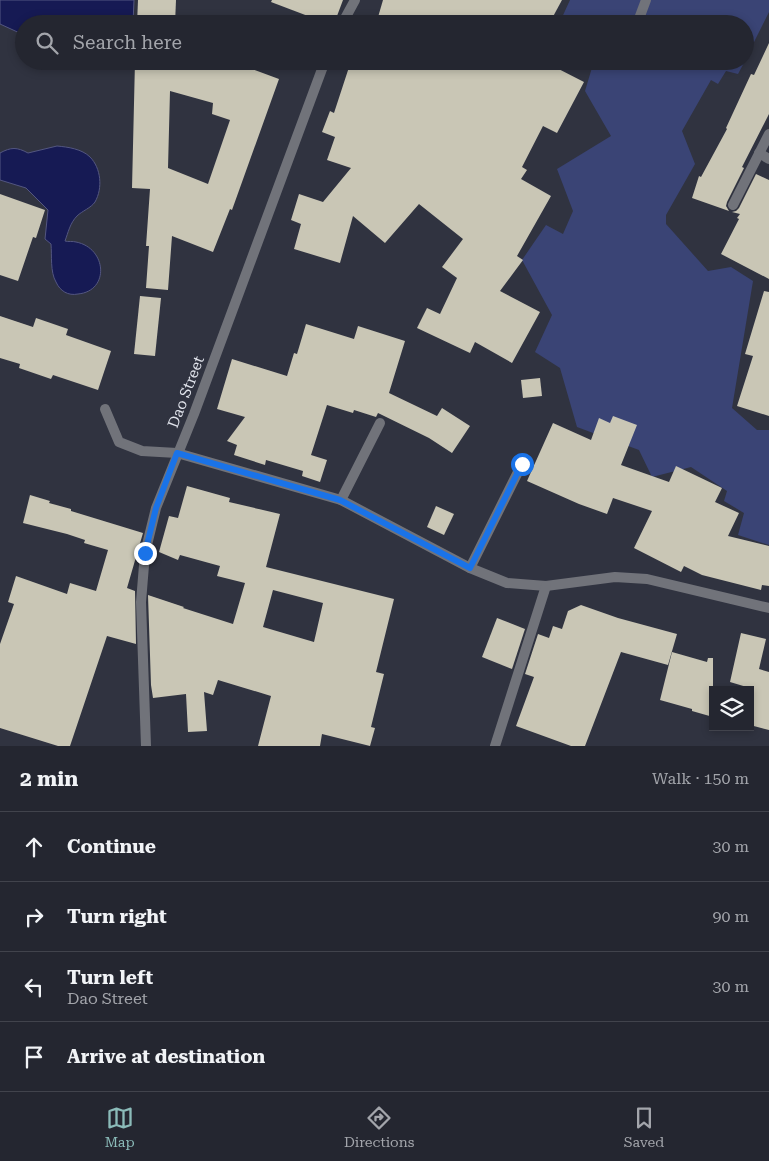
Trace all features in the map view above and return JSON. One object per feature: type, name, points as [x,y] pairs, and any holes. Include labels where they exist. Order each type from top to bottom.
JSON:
[{"type":"street","points":[[347,15],[355,0]]},
{"type":"street","points":[[640,15],[646,0]]},
{"type":"street","name":"Dao Street","points":[[146,746],[141,602],[145,553],[156,508],[194,414],[323,70]]},
{"type":"street","points":[[733,205],[769,134]]},
{"type":"street","points":[[759,153],[769,159]]},
{"type":"street","points":[[105,409],[119,442],[142,451],[177,453],[340,500],[470,568],[507,583],[546,586],[615,577],[647,578],[769,608]]},
{"type":"street","points":[[340,500],[380,424]]},
{"type":"street","points":[[470,568],[522,464]]},
{"type":"street","points":[[495,746],[546,586]]},
{"type":"shaded area","points":[[0,0],[134,0],[133,15],[15,15],[15,31],[0,24]]},
{"type":"shaded area","points":[[570,0],[769,0],[769,12],[754,42],[754,15],[563,15]]},
{"type":"shaded area","points":[[591,70],[740,70],[738,74],[726,71],[718,84],[711,80],[682,131],[695,164],[666,215],[666,224],[708,271],[731,267],[753,281],[732,408],[757,430],[769,430],[769,545],[738,535],[744,513],[724,501],[727,491],[691,467],[652,477],[639,450],[577,427],[560,368],[535,352],[552,315],[522,260],[546,225],[563,234],[573,211],[557,169],[611,136],[585,91]]},
{"type":"shaded area","points":[[57,146],[75,149],[87,154],[97,167],[100,178],[98,196],[95,202],[75,219],[65,241],[86,246],[94,252],[99,260],[100,278],[96,285],[88,291],[78,294],[65,292],[54,278],[51,244],[45,239],[48,210],[26,188],[0,180],[0,153],[14,148],[28,153]]},
{"type":"building","points":[[138,0],[176,0],[175,15],[137,15]]},
{"type":"building","points":[[272,0],[343,0],[337,15],[305,15],[271,2]]},
{"type":"building","points":[[383,0],[562,0],[554,15],[379,15]]},
{"type":"building","points":[[769,43],[769,114],[742,167],[744,168],[727,202],[726,206],[729,211],[692,198],[699,176],[701,177],[727,129],[751,74],[754,75]]},
{"type":"building","points":[[135,70],[255,70],[279,79],[232,210],[230,209],[213,252],[172,236],[168,290],[146,288],[149,246],[146,246],[150,189],[132,188]],"holes":[[[170,91],[213,103],[212,114],[230,120],[208,184],[168,168]]]},
{"type":"building","points":[[348,70],[561,70],[584,82],[557,133],[543,126],[522,167],[527,170],[521,179],[551,196],[517,256],[523,260],[500,291],[540,312],[512,363],[475,342],[470,353],[417,328],[427,308],[440,314],[457,278],[442,267],[463,239],[419,204],[385,243],[353,216],[340,263],[294,249],[301,224],[291,220],[299,194],[323,202],[351,168],[327,160],[335,137],[322,132],[330,111],[334,113]]},
{"type":"building","points":[[756,174],[769,180],[769,279],[721,254],[739,219],[737,218],[740,214],[732,212],[739,208]]},
{"type":"building","points":[[0,194],[45,210],[36,238],[33,237],[18,281],[0,275]]},
{"type":"building","points":[[764,291],[769,292],[769,416],[737,406],[753,356],[745,354]]},
{"type":"building","points":[[140,296],[161,298],[155,356],[134,354]]},
{"type":"building","points":[[0,316],[33,327],[36,318],[68,329],[66,335],[111,351],[98,390],[53,375],[51,379],[19,368],[20,364],[0,358]]},
{"type":"building","points":[[306,324],[354,339],[358,326],[405,341],[389,393],[437,416],[442,408],[470,426],[452,453],[429,438],[378,413],[376,417],[354,410],[353,413],[327,405],[311,455],[327,460],[320,482],[302,476],[303,471],[266,460],[265,465],[234,455],[237,445],[227,441],[245,417],[217,409],[232,359],[287,376],[294,353],[297,354]]},
{"type":"building","points":[[540,378],[542,396],[523,398],[521,380]]},
{"type":"building","points":[[613,416],[637,425],[621,465],[669,482],[676,466],[722,488],[715,502],[739,513],[728,536],[769,546],[769,586],[762,585],[761,590],[702,575],[684,566],[681,572],[634,548],[652,511],[613,498],[607,514],[527,481],[553,423],[591,440],[599,418],[610,423]]},
{"type":"building","points":[[187,486],[230,498],[229,502],[280,514],[266,567],[394,599],[376,672],[384,674],[371,727],[375,728],[370,746],[322,734],[320,746],[258,746],[271,696],[218,680],[213,695],[204,692],[207,731],[188,732],[186,694],[153,698],[148,595],[233,624],[245,583],[217,576],[220,566],[180,555],[178,560],[159,552],[169,516],[178,518]],"holes":[[[273,590],[323,603],[314,642],[263,627]]]},
{"type":"building","points":[[30,495],[71,509],[71,511],[143,533],[127,588],[135,591],[136,644],[107,636],[70,746],[58,746],[0,728],[0,644],[14,604],[8,602],[16,576],[67,594],[70,583],[96,591],[108,550],[84,543],[85,540],[67,534],[23,523]]},
{"type":"building","points":[[436,506],[454,514],[444,535],[427,527]]},
{"type":"building","points":[[581,605],[618,618],[677,634],[668,665],[621,652],[585,746],[571,746],[516,726],[534,677],[525,674],[538,634],[549,638],[553,626],[562,629],[568,611]]},
{"type":"building","points":[[497,618],[525,629],[512,669],[482,657]]},
{"type":"building","points":[[741,633],[766,639],[759,669],[769,672],[769,730],[754,726],[754,686],[743,686],[730,682]]},
{"type":"building","points":[[672,652],[707,662],[708,658],[713,658],[713,686],[709,686],[709,716],[660,700]]},
{"type":"route","points":[[145,553],[156,508],[177,453],[340,500],[470,568],[522,464]]}]
